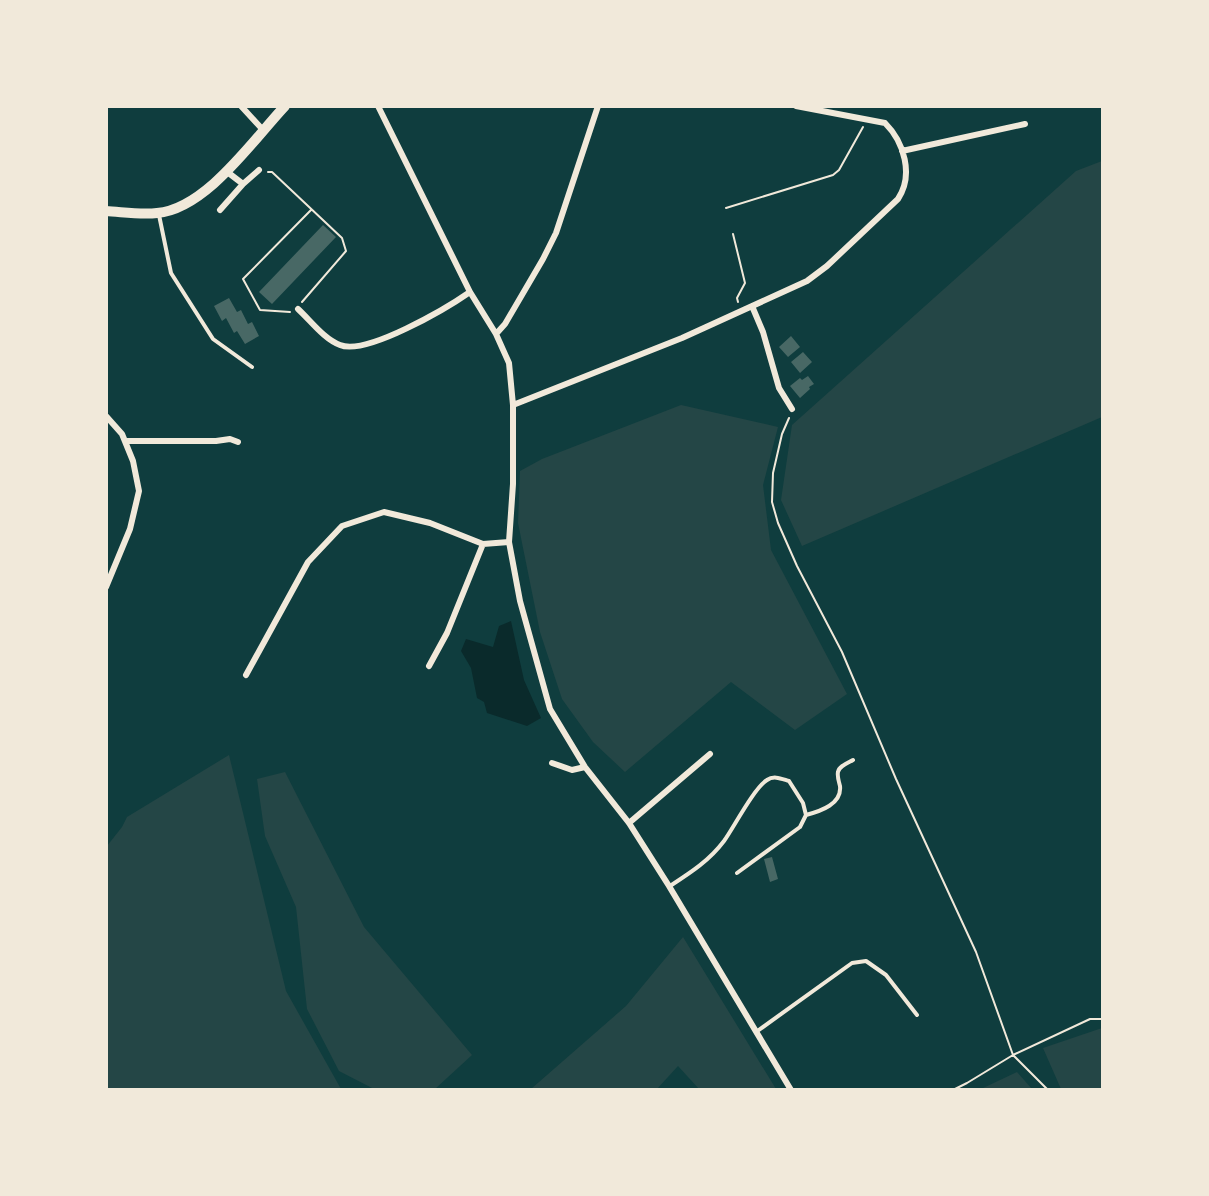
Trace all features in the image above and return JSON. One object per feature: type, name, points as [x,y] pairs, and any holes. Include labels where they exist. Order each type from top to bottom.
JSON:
[{"type":"street","points":[[241,106],[263,130]]},
{"type":"street","points":[[106,211],[158,213],[186,204],[205,192],[285,106]]},
{"type":"street","points":[[378,106],[470,292],[496,334],[509,363],[513,405],[513,484],[509,542],[520,601],[550,709],[585,767],[628,823],[669,886],[791,1089]]},
{"type":"street","points":[[496,334],[522,296],[556,233],[598,106]]},
{"type":"street","points":[[513,405],[682,338],[807,280],[827,266],[898,199],[905,189],[907,178],[902,151],[894,133],[885,123],[796,106]]},
{"type":"street","points":[[902,151],[1025,124]]},
{"type":"street","points":[[220,210],[259,170]]},
{"type":"street","points":[[226,171],[243,184]]},
{"type":"street","points":[[298,309],[326,336],[338,345],[349,348],[376,342],[448,306],[470,292]]},
{"type":"street","points":[[752,306],[763,332],[779,388],[792,409]]},
{"type":"street","points":[[106,416],[122,434],[133,461],[139,491],[130,530],[106,587]]},
{"type":"street","points":[[125,441],[230,439],[238,442]]},
{"type":"street","points":[[246,675],[308,562],[342,526],[384,512],[430,523],[483,544],[509,542]]},
{"type":"street","points":[[429,666],[447,633],[483,544]]},
{"type":"street","points":[[628,823],[710,754]]},
{"type":"street","points":[[552,763],[572,770],[585,767]]},
{"type":"lane","points":[[158,213],[171,273],[213,339],[252,367]]},
{"type":"lane","points":[[806,814],[828,807],[835,802],[840,793],[838,771],[853,760]]},
{"type":"lane","points":[[669,886],[709,859],[766,780],[776,777],[789,781],[803,803],[806,814],[800,827],[737,873]]},
{"type":"lane","points":[[756,1032],[852,963],[866,961],[886,975],[917,1015]]},
{"type":"path","points":[[726,208],[832,175],[838,170],[868,118]]},
{"type":"path","points":[[259,170],[272,172],[342,238],[346,251],[298,309],[287,314],[260,310],[243,279],[311,210]]},
{"type":"path","points":[[733,234],[745,282],[737,298],[742,310]]},
{"type":"path","points":[[792,409],[782,434],[773,473],[772,502],[778,523],[797,566],[842,652],[896,779],[976,952],[1013,1055],[1048,1089]]},
{"type":"path","points":[[953,1089],[1013,1055],[1090,1019],[1102,1019]]},
{"type":"shaded area","points":[[1102,161],[1102,417],[802,546],[781,500],[792,425],[1076,171]]},
{"type":"shaded area","points":[[681,405],[778,427],[763,485],[771,550],[847,694],[795,730],[731,682],[625,772],[593,742],[562,699],[540,632],[518,523],[520,471],[542,459]]},
{"type":"shaded area","points":[[511,621],[524,680],[541,718],[527,726],[487,713],[484,702],[477,698],[471,668],[461,651],[466,639],[493,647],[499,626]]},
{"type":"shaded area","points":[[229,755],[286,991],[341,1089],[107,1089],[107,846],[127,817]]},
{"type":"shaded area","points":[[285,772],[364,927],[472,1055],[435,1089],[374,1089],[339,1071],[307,1009],[296,907],[265,836],[257,779]]},
{"type":"shaded area","points":[[683,937],[776,1089],[699,1089],[678,1066],[657,1089],[531,1089],[626,1006]]},
{"type":"shaded area","points":[[1102,1028],[1102,1089],[1061,1089],[1043,1048]]},
{"type":"shaded area","points":[[1017,1072],[1032,1089],[981,1089]]},
{"type":"building","points":[[323,225],[336,237],[272,304],[259,292]]},
{"type":"building","points":[[229,298],[237,312],[241,310],[248,324],[252,322],[259,336],[245,344],[237,331],[234,333],[226,318],[222,321],[214,306]]},
{"type":"building","points":[[791,336],[800,347],[788,357],[779,347]]},
{"type":"building","points":[[803,352],[812,362],[800,373],[791,362]]},
{"type":"building","points":[[808,376],[814,384],[800,398],[790,386],[800,378],[802,380]]},
{"type":"building","points":[[772,857],[778,879],[770,882],[764,859]]}]
